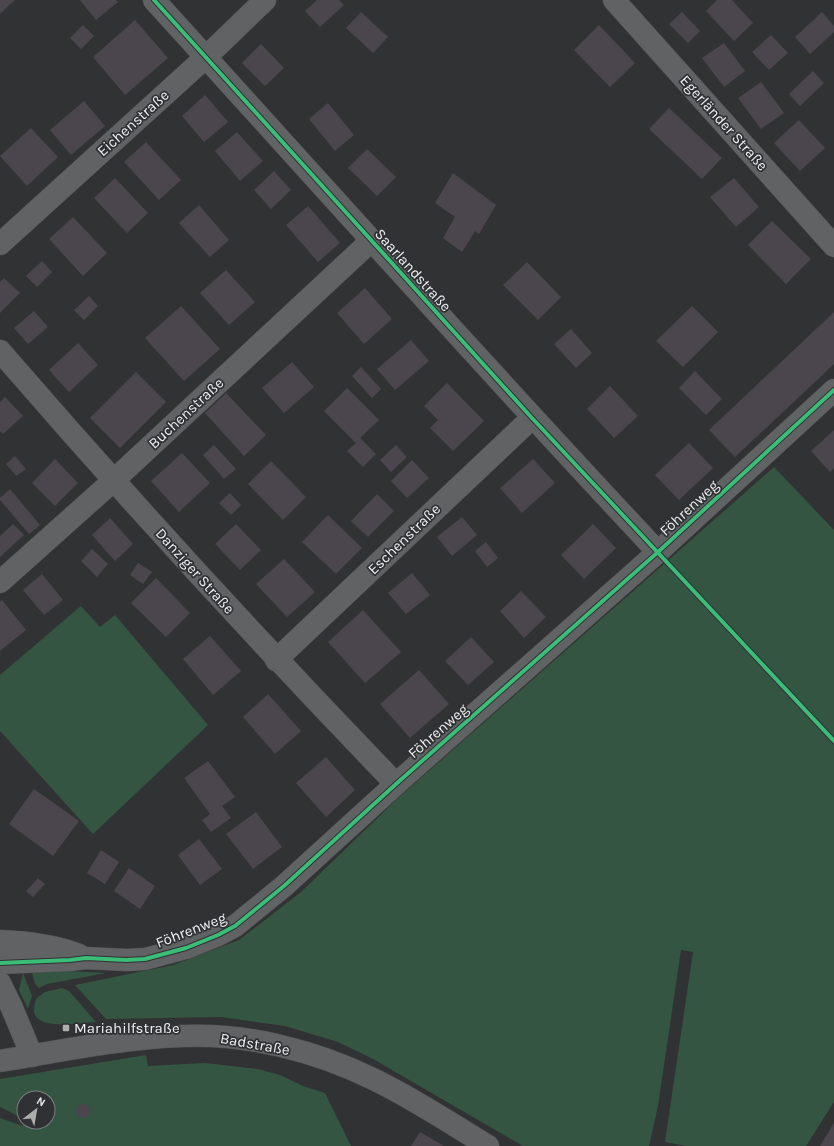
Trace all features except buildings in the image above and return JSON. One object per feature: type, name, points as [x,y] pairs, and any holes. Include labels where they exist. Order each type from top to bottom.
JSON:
[{"type":"street","name":"Saarlandstraße","points":[[154,0],[532,418],[658,552]]},
{"type":"street","name":"Eichenstraße","points":[[0,244],[206,57],[265,0]]},
{"type":"street","name":"Egerländer Straße","points":[[614,0],[834,246]]},
{"type":"street","name":"Buchenstraße","points":[[0,582],[113,481],[371,241]]},
{"type":"street","name":"Danziger Straße","points":[[0,351],[113,481],[276,660],[396,784]]},
{"type":"street","name":"Föhrenweg","points":[[0,963],[86,958],[126,960],[145,959],[170,953],[218,935],[235,926],[263,904],[658,552],[834,390]]},
{"type":"street","name":"Eschenstraße","points":[[276,660],[532,418]]},
{"type":"street","name":"Föhrenweg","points":[[0,941],[45,945],[64,949],[86,958]]},
{"type":"street","points":[[0,983],[32,1056]]},
{"type":"street","name":"Badstraße","points":[[1,1056],[32,1056],[120,1042],[183,1036],[218,1036],[262,1043],[321,1058],[373,1079],[404,1095],[488,1146]]},
{"type":"green space","points":[[774,467],[834,530],[834,1102],[806,1146],[686,1146],[665,1142],[693,952],[681,950],[658,1106],[649,1146],[523,1146],[373,1059],[338,1042],[285,1026],[221,1017],[106,1019],[75,985],[173,965],[239,940],[301,892],[397,799]]},
{"type":"green space","points":[[81,606],[100,627],[115,615],[208,725],[93,834],[0,731],[0,675]]},
{"type":"green space","points":[[31,969],[106,973],[47,984],[39,988],[35,984]]},
{"type":"green space","points":[[23,973],[32,996],[28,1009],[19,990]]},
{"type":"green space","points":[[62,988],[69,991],[96,1022],[53,1024],[43,1022],[37,1017],[34,1009],[37,998],[45,992]]},
{"type":"green space","points":[[146,1055],[148,1066],[205,1063],[258,1069],[280,1075],[303,1086],[325,1093],[351,1146],[0,1146],[0,1118],[16,1124],[16,1130],[56,1130],[56,1090],[16,1090],[16,1115],[0,1107],[0,1079]]},
{"type":"cycle path","points":[[154,0],[532,418],[834,741]]},
{"type":"cycle path","points":[[0,963],[86,958],[126,960],[145,959],[186,948],[218,935],[235,926],[284,886],[396,784],[658,552],[834,390]]},
{"type":"place","name":"Mariahilfstraße","points":[[66,1028]]}]
